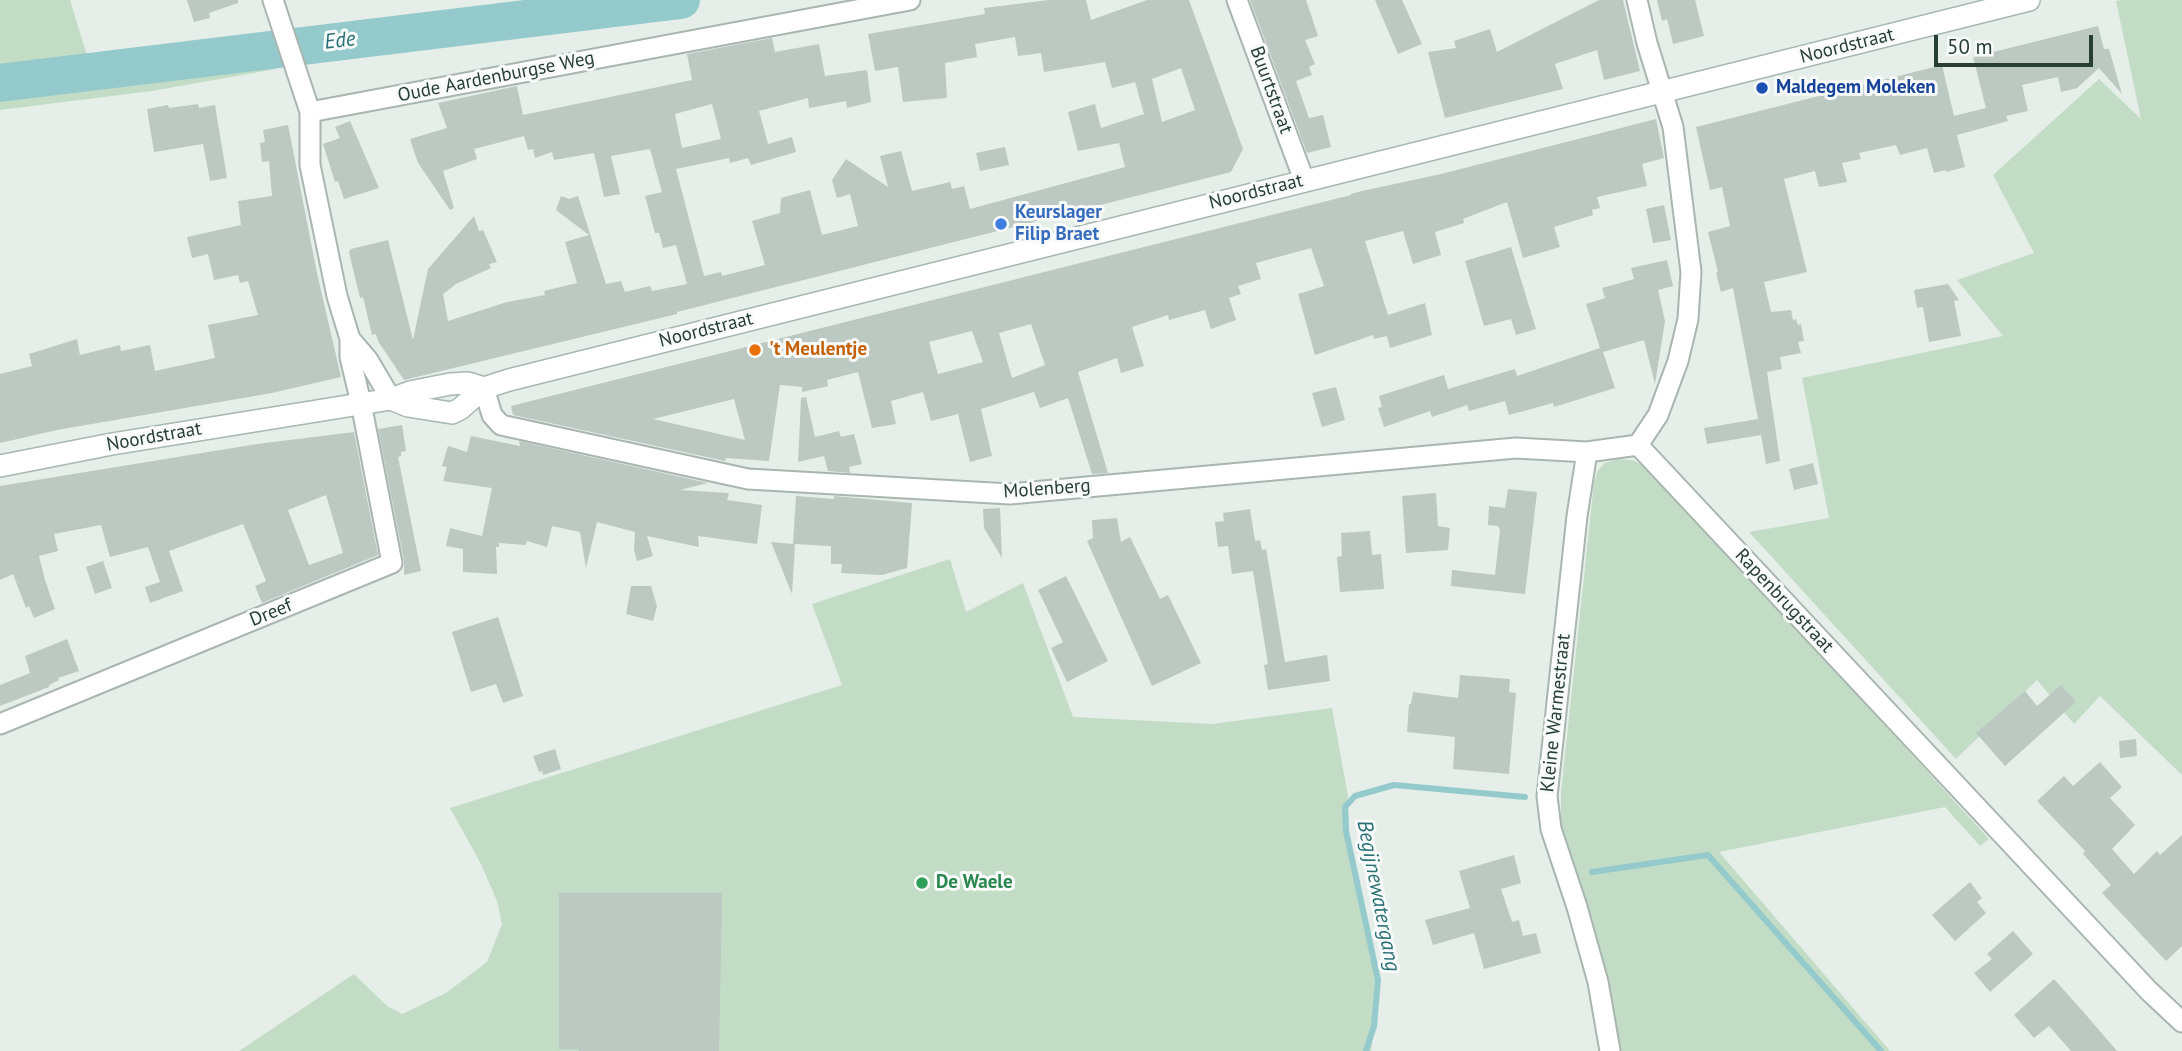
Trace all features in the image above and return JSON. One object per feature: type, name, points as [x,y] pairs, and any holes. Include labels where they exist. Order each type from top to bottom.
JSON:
[{"type":"street","points":[[273,0],[310,112],[310,165],[337,296],[351,340],[350,357],[361,403]]},
{"type":"street","name":"Oude Aardenburgse Weg","points":[[310,112],[910,0]]},
{"type":"street","name":"Buurtstraat","points":[[1237,0],[1304,180]]},
{"type":"street","points":[[1637,0],[1661,93],[1673,127],[1691,272],[1688,318],[1678,361],[1658,415],[1638,445]]},
{"type":"street","name":"Noordstraat","points":[[0,466],[112,444],[391,399],[408,407],[452,412],[460,409],[484,388],[2029,0]]},
{"type":"street","points":[[351,340],[368,360],[391,399]]},
{"type":"street","name":"Molenberg","points":[[484,388],[492,415],[501,425],[748,478],[1010,494],[1516,448],[1587,452],[1638,445]]},
{"type":"street","name":"Dreef","points":[[0,724],[392,563],[361,403]]},
{"type":"street","name":"Rapenbrugstraat","points":[[1638,445],[2149,991],[2182,1022]]},
{"type":"street","name":"Kleine Warmestraat","points":[[1587,452],[1577,516],[1547,796],[1551,830],[1598,982],[1610,1051]]},
{"type":"green space","points":[[0,0],[70,0],[89,62],[272,49],[276,69],[152,91],[0,110]]},
{"type":"green space","points":[[2182,0],[2182,775],[2100,696],[2074,724],[2037,680],[1956,759],[1749,532],[1829,518],[1802,378],[2003,336],[1957,280],[2034,253],[1993,175],[2099,79],[2141,119],[2116,1]]},
{"type":"green space","points":[[1618,459],[1632,460],[1644,465],[1660,479],[1989,839],[1980,846],[1945,807],[1719,852],[1890,1051],[1619,1051],[1611,998],[1586,902],[1567,855],[1561,826],[1561,792],[1594,483],[1598,470],[1605,463]]},
{"type":"green space","name":"De Waele","points":[[950,559],[966,612],[1023,583],[1073,717],[1212,724],[1332,708],[1348,796],[1350,858],[1380,983],[1371,1051],[239,1051],[354,974],[387,1006],[402,1014],[446,993],[487,962],[502,924],[497,901],[481,864],[450,808],[842,685],[812,604]]},
{"type":"building","points":[[187,0],[238,0],[238,3],[209,13],[210,18],[194,22]]},
{"type":"building","points":[[1049,0],[1086,0],[1091,20],[1147,0],[1189,0],[1243,149],[1231,172],[677,314],[404,380],[376,334],[372,335],[363,297],[360,298],[349,252],[351,249],[388,240],[413,340],[428,269],[474,216],[479,231],[483,230],[497,262],[489,264],[491,268],[456,284],[443,294],[448,321],[507,302],[545,295],[544,291],[577,283],[565,242],[589,235],[556,210],[561,196],[569,199],[578,196],[606,284],[621,281],[625,292],[650,286],[652,291],[687,284],[676,245],[663,248],[659,233],[655,233],[645,196],[662,192],[650,149],[611,156],[620,194],[604,197],[594,153],[554,160],[552,152],[535,158],[533,149],[528,150],[524,136],[474,149],[477,159],[443,171],[454,208],[450,210],[418,163],[410,139],[447,128],[438,103],[517,86],[523,115],[692,80],[687,54],[772,38],[775,52],[819,44],[825,76],[867,70],[871,102],[847,108],[846,101],[809,108],[808,98],[759,111],[768,144],[792,137],[796,152],[751,165],[748,158],[730,163],[729,158],[676,169],[704,276],[721,272],[722,276],[765,265],[752,221],[780,213],[781,198],[810,190],[822,235],[858,226],[850,194],[837,198],[832,180],[846,159],[888,187],[880,156],[901,151],[912,191],[950,182],[952,189],[964,186],[970,209],[1125,167],[1119,143],[1078,151],[1068,112],[1095,104],[1101,128],[1144,114],[1135,82],[1112,88],[1105,62],[1044,72],[1041,53],[1018,56],[1015,37],[975,44],[977,57],[945,63],[947,98],[903,102],[898,67],[875,71],[868,34],[985,14],[984,8]],"holes":[[[1181,68],[1195,110],[1162,122],[1152,79]],[[712,104],[721,139],[682,148],[675,114]]]},
{"type":"building","points":[[1250,0],[1306,0],[1318,36],[1305,40],[1315,64],[1309,67],[1312,75],[1296,81],[1309,118],[1323,115],[1331,147],[1307,153]]},
{"type":"building","points":[[1375,0],[1402,0],[1422,44],[1398,54]]},
{"type":"building","points":[[1599,0],[1623,0],[1640,71],[1604,80],[1597,50],[1555,64],[1563,89],[1445,118],[1428,52],[1456,48],[1454,41],[1490,29],[1497,52]]},
{"type":"building","points":[[1657,0],[1695,0],[1704,36],[1673,44],[1667,19],[1662,21]]},
{"type":"building","points":[[2098,26],[2104,49],[2109,49],[2122,94],[2099,68],[2077,88],[2061,92],[2058,77],[2022,85],[2028,111],[2006,116],[2008,121],[1957,135],[1965,167],[1934,173],[1927,148],[1900,155],[1896,145],[1859,153],[1861,159],[1842,163],[1847,182],[1819,187],[1815,171],[1784,179],[1807,272],[1764,282],[1771,312],[1791,310],[1793,320],[1796,319],[1798,325],[1801,324],[1804,341],[1798,342],[1801,353],[1780,357],[1782,369],[1767,372],[1780,461],[1766,464],[1761,435],[1707,444],[1704,428],[1758,419],[1733,288],[1721,292],[1708,232],[1730,226],[1722,187],[1710,190],[1696,127],[1942,65],[1954,116],[1986,108],[1973,57]]},
{"type":"building","points":[[198,104],[199,108],[215,105],[227,178],[210,181],[203,144],[154,152],[147,109]]},
{"type":"building","points":[[1656,119],[1664,158],[1642,164],[1647,186],[1597,197],[1600,208],[1592,210],[1593,215],[1554,227],[1560,247],[1523,258],[1507,202],[1463,219],[1464,223],[1435,232],[1441,255],[1413,264],[1403,231],[1365,241],[1388,315],[1425,303],[1432,335],[1390,348],[1387,336],[1374,339],[1373,335],[1315,355],[1298,294],[1324,286],[1311,248],[1256,263],[1261,279],[1238,286],[1241,294],[1229,298],[1236,320],[1211,329],[1205,310],[1169,320],[1168,315],[1132,327],[1144,366],[1121,373],[1117,358],[1078,372],[1108,473],[1092,474],[1068,398],[1040,408],[1034,392],[981,409],[992,456],[970,462],[958,414],[931,421],[923,392],[891,401],[896,424],[872,428],[858,372],[827,380],[828,386],[802,392],[802,387],[780,385],[769,461],[726,458],[725,461],[513,415],[511,406],[1362,191],[1441,174]],"holes":[[[1031,324],[1045,365],[1012,378],[999,333]],[[972,331],[983,362],[938,374],[929,342]],[[734,399],[745,440],[653,419]]]},
{"type":"building","points":[[350,121],[379,188],[344,199],[338,181],[335,182],[323,144],[340,138],[335,127]]},
{"type":"building","points":[[288,125],[341,377],[272,393],[57,430],[0,443],[0,374],[32,366],[29,354],[77,339],[80,355],[120,345],[121,351],[150,345],[155,371],[215,358],[208,325],[258,315],[248,281],[240,283],[238,275],[214,280],[208,254],[192,258],[187,237],[241,225],[238,201],[272,196],[269,161],[262,162],[260,143],[265,142],[263,130]]},
{"type":"building","points":[[1005,147],[1009,165],[980,171],[976,153]]},
{"type":"building","points":[[1664,205],[1671,240],[1653,243],[1646,209]]},
{"type":"building","points":[[1511,247],[1536,329],[1516,335],[1511,319],[1484,326],[1465,261]]},
{"type":"building","points":[[1667,260],[1673,286],[1658,290],[1665,321],[1655,384],[1644,340],[1603,352],[1615,388],[1554,407],[1553,403],[1509,415],[1505,401],[1469,411],[1467,405],[1432,417],[1430,411],[1384,427],[1378,408],[1382,407],[1379,396],[1444,375],[1448,389],[1515,369],[1517,376],[1600,348],[1586,304],[1605,298],[1602,288],[1634,279],[1631,268]]},
{"type":"building","points":[[1948,284],[1959,300],[1954,301],[1961,336],[1929,342],[1923,307],[1917,308],[1914,290]]},
{"type":"building","points":[[1336,387],[1345,420],[1322,427],[1312,393]]},
{"type":"building","points":[[806,397],[815,437],[839,431],[841,437],[854,434],[862,464],[849,467],[850,473],[828,471],[824,456],[798,462],[801,398]]},
{"type":"building","points":[[402,425],[406,451],[401,452],[398,457],[421,571],[404,575],[404,561],[378,429]]},
{"type":"building","points":[[354,432],[378,555],[262,603],[255,586],[266,581],[243,524],[169,551],[183,591],[150,603],[145,587],[160,582],[148,547],[110,557],[101,525],[54,534],[58,551],[39,556],[55,609],[34,618],[29,606],[26,608],[13,574],[0,580],[0,486],[257,444]],"holes":[[[326,495],[343,553],[309,565],[288,510]]]},
{"type":"building","points":[[471,436],[520,446],[519,441],[708,483],[680,490],[729,493],[727,500],[762,505],[757,544],[698,536],[699,547],[647,536],[653,556],[637,561],[634,550],[635,532],[597,522],[586,568],[580,532],[552,526],[547,547],[527,541],[526,545],[499,543],[499,547],[496,547],[497,574],[463,572],[463,549],[446,546],[450,528],[482,536],[492,488],[443,481],[447,467],[442,466],[448,446],[467,452]]},
{"type":"building","points":[[1813,463],[1818,484],[1794,490],[1789,469]]},
{"type":"building","points":[[1508,489],[1537,492],[1525,594],[1451,586],[1452,570],[1495,575],[1500,530],[1498,526],[1488,525],[1489,506],[1505,508]]},
{"type":"building","points":[[1436,493],[1438,526],[1450,528],[1448,550],[1406,553],[1402,496]]},
{"type":"building","points":[[796,496],[834,499],[834,496],[912,503],[907,568],[882,575],[841,573],[842,564],[831,564],[831,546],[795,544],[792,594],[771,542],[793,544]]},
{"type":"building","points":[[1000,508],[1002,558],[984,528],[983,509]]},
{"type":"building","points":[[1250,509],[1255,541],[1260,540],[1262,550],[1266,549],[1285,662],[1327,655],[1330,681],[1268,690],[1264,665],[1268,664],[1253,571],[1232,574],[1228,546],[1218,547],[1215,522],[1224,521],[1223,513]]},
{"type":"building","points":[[1117,518],[1121,542],[1130,537],[1160,599],[1168,595],[1201,663],[1152,686],[1087,541],[1093,538],[1092,520]]},
{"type":"building","points":[[1370,531],[1372,555],[1381,554],[1384,589],[1340,592],[1337,557],[1342,556],[1341,533]]},
{"type":"building","points":[[103,561],[112,588],[95,594],[86,567]]},
{"type":"building","points":[[1066,576],[1108,661],[1067,682],[1051,648],[1063,642],[1038,590]]},
{"type":"building","points":[[631,586],[651,586],[657,606],[653,621],[626,614]]},
{"type":"building","points":[[498,617],[523,696],[503,703],[496,684],[471,692],[452,632]]},
{"type":"building","points":[[67,639],[79,671],[58,678],[59,680],[49,687],[0,706],[0,685],[30,673],[25,656]]},
{"type":"building","points":[[1460,675],[1510,679],[1509,692],[1516,693],[1509,774],[1453,769],[1455,737],[1407,732],[1409,704],[1413,692],[1458,698]]},
{"type":"building","points":[[2061,685],[2076,702],[2005,766],[1976,733],[2025,691],[2037,706]]},
{"type":"building","points":[[2136,739],[2137,756],[2120,758],[2119,741]]},
{"type":"building","points":[[555,749],[561,769],[543,775],[542,771],[539,772],[533,756]]},
{"type":"building","points":[[2100,762],[2122,787],[2110,798],[2135,825],[2112,849],[2134,874],[2157,851],[2160,855],[2182,835],[2182,946],[2166,961],[2102,893],[2111,885],[2083,854],[2085,851],[2037,801],[2064,776],[2073,786]]},
{"type":"building","points":[[1514,855],[1521,883],[1501,889],[1512,922],[1519,920],[1523,936],[1536,933],[1541,953],[1484,969],[1474,933],[1433,945],[1425,920],[1470,908],[1459,871]]},
{"type":"building","points":[[1970,882],[1982,898],[1977,902],[1986,913],[1955,941],[1932,915]]},
{"type":"building","points":[[559,893],[722,893],[719,1051],[559,1049]]},
{"type":"building","points":[[2013,931],[2033,954],[1990,992],[1974,973],[1992,959],[1987,954]]},
{"type":"building","points":[[2054,979],[2117,1051],[2071,1051],[2049,1026],[2034,1038],[2014,1015]]},
{"type":"waterway","name":"Ede","points":[[0,83],[681,0]]},
{"type":"waterway","name":"Begijnewatergang","points":[[1366,1051],[1374,1026],[1378,980],[1346,831],[1345,807],[1355,796],[1394,785],[1525,797]]},
{"type":"waterway","name":"Begijnewatergang","points":[[1592,872],[1708,855],[1881,1051]]},
{"type":"place","name":"Maldegem Moleken","points":[[1762,88]]},
{"type":"place","name":"Keurslager Filip Braet","points":[[1001,224]]},
{"type":"place","name":"'t Meulentje","points":[[755,350]]},
{"type":"place","name":"De Waele","points":[[922,883]]}]
